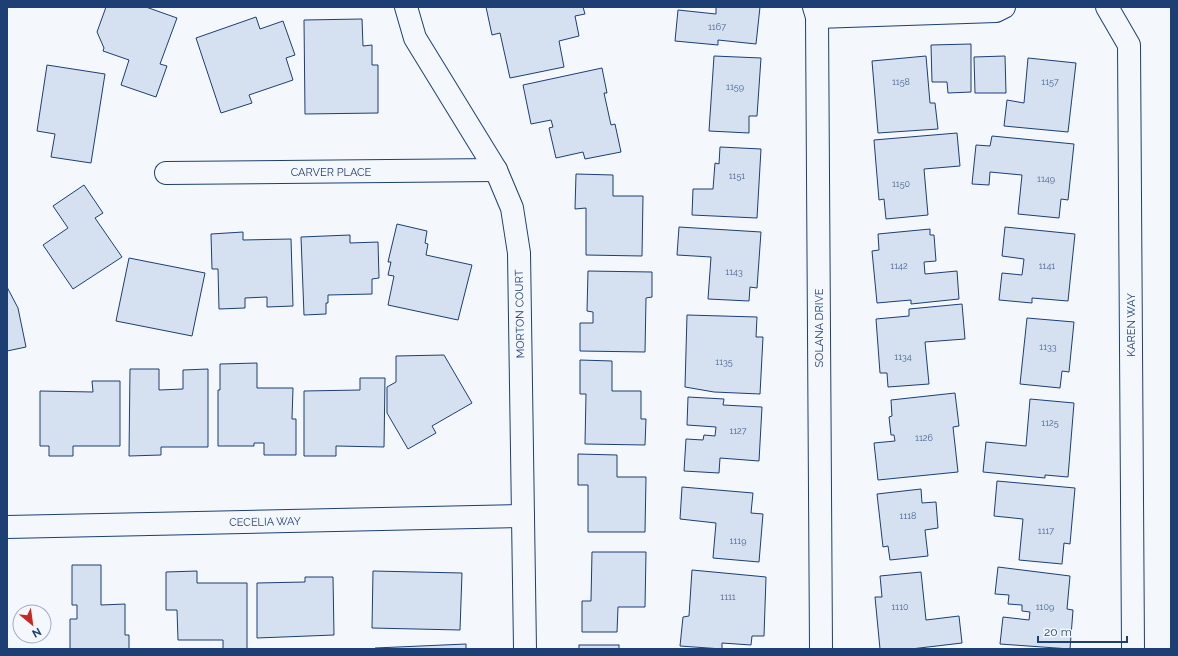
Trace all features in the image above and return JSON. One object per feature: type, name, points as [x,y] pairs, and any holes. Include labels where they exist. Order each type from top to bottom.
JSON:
[{"type":"street","name":"MORTON COURT","points":[[406,7],[415,38],[496,170],[512,208],[519,253],[525,649]]},
{"type":"street","points":[[816,12],[996,12],[1004,7]]},
{"type":"street","name":"KAREN WAY","points":[[1107,7],[1129,45],[1133,649]]},
{"type":"street","name":"SOLANA DRIVE","points":[[816,12],[821,649]]},
{"type":"street","name":"CARVER PLACE","points":[[166,173],[496,170]]},
{"type":"street","name":"CECELIA WAY","points":[[7,527],[523,516]]},
{"type":"building","points":[[106,7],[146,7],[177,18],[160,64],[167,66],[156,97],[121,85],[129,60],[103,51],[104,48],[97,32]]},
{"type":"building","points":[[486,7],[583,7],[585,14],[575,16],[579,36],[559,41],[564,67],[510,78],[500,33],[492,35]]},
{"type":"building","points":[[716,7],[760,7],[756,44],[718,40],[718,45],[675,41],[678,10],[716,14]]},
{"type":"building","points":[[256,17],[260,29],[283,21],[295,55],[286,58],[293,80],[249,95],[252,103],[221,113],[196,38]]},
{"type":"building","points":[[362,19],[363,46],[372,45],[372,65],[378,65],[378,113],[305,114],[304,20]]},
{"type":"building","points":[[971,44],[971,92],[948,93],[947,82],[932,82],[931,45]]},
{"type":"building","points":[[714,56],[761,58],[757,116],[749,116],[749,133],[709,131]]},
{"type":"building","points":[[926,56],[930,103],[935,103],[938,129],[878,133],[872,61]]},
{"type":"building","points":[[1005,56],[1006,93],[975,93],[974,57]]},
{"type":"building","points":[[1028,58],[1076,63],[1068,132],[1004,126],[1007,100],[1024,103]]},
{"type":"building","points":[[47,65],[105,74],[91,163],[51,157],[55,134],[37,131]]},
{"type":"building","points":[[602,68],[607,93],[604,93],[611,125],[615,124],[621,152],[585,159],[583,152],[556,158],[549,128],[553,127],[551,120],[531,124],[523,85]]},
{"type":"building","points":[[957,133],[960,166],[924,169],[928,215],[886,219],[884,199],[879,200],[874,140]]},
{"type":"building","points":[[992,136],[1074,144],[1068,200],[1061,199],[1059,218],[1018,214],[1022,175],[990,172],[989,185],[972,184],[976,145],[990,146]]},
{"type":"building","points":[[720,147],[761,149],[757,218],[692,215],[693,189],[713,189],[715,163],[719,164]]},
{"type":"building","points":[[576,174],[613,175],[613,196],[643,196],[642,256],[586,255],[586,208],[575,209]]},
{"type":"building","points":[[84,185],[103,213],[95,218],[122,257],[73,289],[43,245],[68,228],[53,206]]},
{"type":"building","points":[[397,224],[427,231],[425,243],[428,244],[426,255],[472,265],[458,320],[388,305],[394,276],[388,275],[391,262],[388,262]]},
{"type":"building","points":[[679,227],[761,232],[757,288],[750,287],[749,301],[708,299],[711,257],[677,255]]},
{"type":"building","points":[[1005,227],[1075,234],[1068,301],[1032,298],[1032,303],[999,300],[1002,273],[1022,275],[1024,259],[1002,256]]},
{"type":"building","points":[[930,229],[930,235],[934,235],[936,261],[924,262],[925,274],[957,271],[959,299],[911,304],[911,300],[877,303],[872,251],[879,250],[878,234]]},
{"type":"building","points":[[243,232],[243,240],[291,239],[293,306],[267,307],[267,297],[245,298],[245,308],[219,309],[218,269],[212,269],[211,234]]},
{"type":"building","points":[[350,235],[350,243],[378,242],[379,278],[372,279],[372,294],[328,295],[326,314],[304,315],[301,237]]},
{"type":"building","points":[[129,258],[205,273],[192,336],[116,321]]},
{"type":"building","points":[[588,271],[652,272],[652,297],[646,298],[645,352],[580,351],[580,323],[593,323],[593,312],[587,311]]},
{"type":"building","points":[[7,287],[18,308],[26,347],[7,351]]},
{"type":"building","points":[[962,304],[965,339],[925,342],[929,384],[888,387],[887,373],[880,373],[876,319],[909,316],[909,309]]},
{"type":"building","points":[[687,315],[757,317],[756,337],[763,337],[760,394],[714,392],[685,387]]},
{"type":"building","points":[[1027,318],[1074,322],[1069,372],[1062,371],[1060,388],[1020,384]]},
{"type":"building","points":[[444,355],[472,403],[432,426],[436,433],[408,449],[387,413],[387,387],[396,382],[396,356]]},
{"type":"building","points":[[580,360],[612,361],[612,391],[641,391],[641,419],[646,419],[645,445],[585,444],[586,394],[580,394]]},
{"type":"building","points":[[257,363],[257,388],[293,388],[292,419],[296,419],[296,455],[264,455],[264,443],[254,443],[254,446],[218,446],[218,390],[220,390],[220,364]]},
{"type":"building","points":[[130,369],[159,369],[159,390],[183,389],[183,370],[208,369],[208,447],[161,447],[161,455],[129,456]]},
{"type":"building","points":[[360,378],[385,378],[384,447],[336,446],[336,456],[304,456],[304,391],[360,390]]},
{"type":"building","points":[[92,381],[120,381],[120,446],[73,446],[73,456],[49,456],[49,446],[40,446],[40,391],[93,392]]},
{"type":"building","points":[[955,393],[959,426],[953,427],[958,472],[878,480],[874,443],[895,441],[894,435],[891,435],[889,417],[892,416],[891,400]]},
{"type":"building","points":[[688,397],[724,399],[723,405],[762,407],[759,461],[720,458],[719,473],[684,471],[686,439],[703,440],[704,435],[715,436],[716,427],[687,425]]},
{"type":"building","points":[[1030,399],[1074,403],[1068,477],[1045,475],[1045,478],[983,472],[986,442],[1026,446]]},
{"type":"building","points":[[578,454],[617,455],[617,477],[646,477],[645,532],[588,532],[588,485],[578,485]]},
{"type":"building","points":[[997,481],[1075,488],[1070,544],[1064,543],[1062,564],[1019,560],[1023,519],[994,516]]},
{"type":"building","points":[[682,487],[753,493],[751,513],[763,514],[759,562],[713,558],[716,523],[680,519]]},
{"type":"building","points":[[921,489],[922,503],[936,502],[938,528],[925,530],[928,556],[890,560],[888,546],[883,547],[877,494]]},
{"type":"building","points":[[592,552],[646,552],[645,607],[618,607],[617,632],[582,632],[582,601],[591,601]]},
{"type":"building","points":[[72,565],[101,565],[101,605],[125,604],[125,635],[129,635],[129,649],[70,649],[70,619],[77,619],[77,605],[72,605]]},
{"type":"building","points":[[998,567],[1070,576],[1067,609],[1073,610],[1070,649],[1000,644],[1003,617],[1029,620],[1030,612],[1022,611],[1022,605],[1008,604],[1009,595],[995,594]]},
{"type":"building","points":[[692,570],[766,577],[764,636],[752,636],[751,645],[722,643],[722,649],[680,646],[683,617],[689,616]]},
{"type":"building","points":[[197,571],[197,583],[247,583],[247,649],[223,649],[223,640],[178,640],[177,610],[166,610],[166,572]]},
{"type":"building","points":[[373,571],[462,573],[460,630],[372,628]]},
{"type":"building","points":[[921,572],[926,620],[959,616],[962,643],[911,649],[880,649],[875,597],[882,597],[880,576]]},
{"type":"building","points":[[305,577],[333,577],[334,635],[257,638],[257,583],[305,582]]},
{"type":"building","points":[[466,644],[466,649],[375,649],[375,648]]},
{"type":"building","points":[[579,645],[619,645],[619,649],[579,649]]}]
